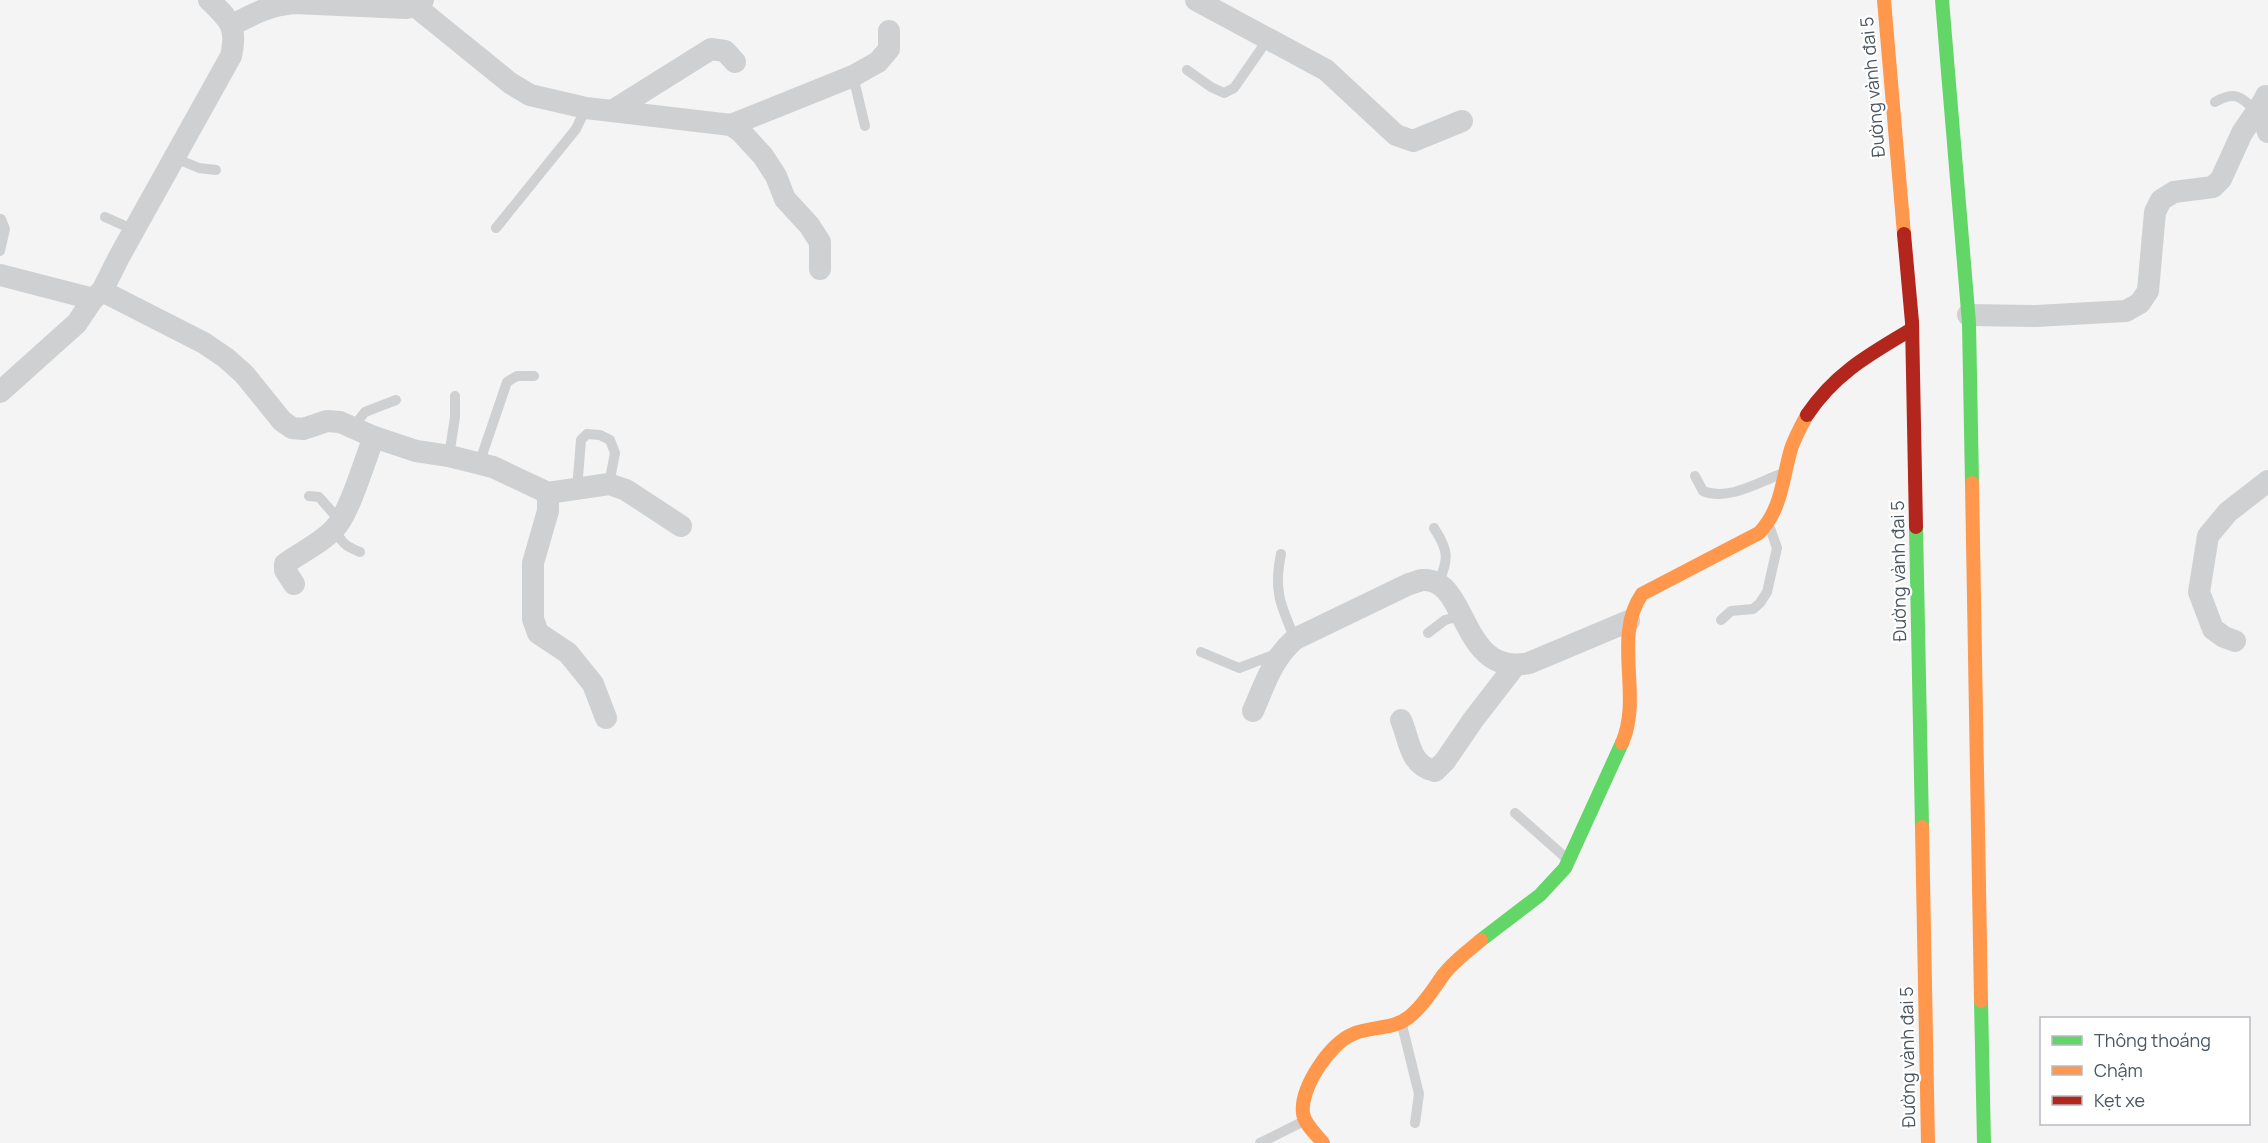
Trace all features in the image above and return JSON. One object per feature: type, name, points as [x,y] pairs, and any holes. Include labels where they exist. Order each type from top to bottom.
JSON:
[{"type":"main road","name":"Đường vành đai 5","points":[[1884,0],[1912,329],[1928,1143]]},
{"type":"main road","points":[[1942,0],[1968,315],[1984,1143]]},
{"type":"main road","points":[[1323,1143],[1305,1120],[1303,1112],[1304,1098],[1326,1055],[1338,1042],[1353,1034],[1401,1022],[1418,1008],[1458,958],[1534,902],[1569,860],[1624,738],[1629,713],[1629,621],[1635,604],[1642,594],[1760,533],[1769,525],[1779,504],[1784,472],[1795,436],[1827,385],[1847,368],[1912,329]]},
{"type":"street","points":[[0,392],[77,323],[97,295],[231,56],[235,39],[232,25],[209,0]]},
{"type":"street","points":[[1196,0],[1326,70],[1396,135],[1413,141],[1462,121]]},
{"type":"street","points":[[232,25],[277,4],[375,3],[405,8],[419,3],[510,83],[530,95],[586,108],[732,125],[853,76],[878,62],[889,49],[889,31]]},
{"type":"street","points":[[612,111],[711,49],[725,51],[735,62]]},
{"type":"street","points":[[1968,315],[2036,316],[2126,311],[2140,303],[2148,291],[2155,212],[2161,200],[2174,192],[2213,187],[2221,179],[2242,132],[2264,110]]},
{"type":"street","points":[[732,125],[763,156],[776,176],[785,199],[810,225],[820,242],[820,269]]},
{"type":"street","points":[[0,274],[97,295],[204,343],[226,358],[244,375],[282,421],[292,428],[303,429],[327,421],[340,422],[374,437],[416,451],[449,456],[493,467],[548,493],[609,484],[634,495],[681,526]]},
{"type":"street","points":[[294,584],[285,570],[285,564],[326,537],[338,524],[374,437]]},
{"type":"street","points":[[2235,641],[2213,629],[2199,592],[2208,537],[2228,512],[2268,482]]},
{"type":"street","points":[[548,493],[548,511],[533,563],[533,619],[538,633],[568,653],[593,684],[606,718]]},
{"type":"street","points":[[1254,711],[1273,664],[1288,645],[1409,584],[1424,580],[1438,584],[1449,593],[1484,652],[1497,663],[1514,667],[1529,663],[1629,621]]},
{"type":"street","points":[[1401,720],[1412,755],[1425,769],[1435,771],[1445,761],[1514,667]]},
{"type":"lane","points":[[1186,70],[1224,93],[1234,88],[1268,39]]},
{"type":"lane","points":[[853,76],[865,126]]},
{"type":"lane","points":[[2215,102],[2234,95],[2264,110]]},
{"type":"lane","points":[[496,228],[576,129],[586,108]]},
{"type":"lane","points":[[175,158],[199,168],[216,170]]},
{"type":"lane","points":[[105,217],[134,230]]},
{"type":"lane","points":[[0,251],[5,229],[1,219]]},
{"type":"lane","points":[[479,464],[507,382],[517,376],[534,376]]},
{"type":"lane","points":[[449,456],[455,417],[455,396]]},
{"type":"lane","points":[[353,427],[365,412],[396,400]]},
{"type":"lane","points":[[578,489],[581,440],[587,434],[600,435],[610,440],[615,453],[609,484]]},
{"type":"lane","points":[[1695,476],[1703,491],[1714,496],[1729,494],[1784,472]]},
{"type":"lane","points":[[309,496],[319,497],[338,524],[338,537],[347,547],[360,552]]},
{"type":"lane","points":[[1721,620],[1731,611],[1753,609],[1767,592],[1777,548],[1769,525]]},
{"type":"lane","points":[[1434,528],[1444,544],[1446,566],[1438,584]]},
{"type":"lane","points":[[1201,652],[1239,668],[1250,665],[1288,645],[1276,577],[1281,554]]},
{"type":"lane","points":[[1428,633],[1445,620],[1461,616]]},
{"type":"lane","points":[[1515,813],[1569,860]]},
{"type":"lane","points":[[1401,1022],[1419,1094],[1415,1124]]},
{"type":"lane","points":[[1260,1143],[1305,1120]]},
{"type":"traffic: fast","points":[[1942,0],[1969,323],[1972,483]]},
{"type":"traffic: fast","points":[[1916,527],[1922,827]]},
{"type":"traffic: fast","points":[[1481,940],[1540,895],[1565,868],[1622,743]]},
{"type":"traffic: fast","points":[[1981,1001],[1984,1143]]},
{"type":"traffic: slow","points":[[1884,0],[1904,234]]},
{"type":"traffic: slow","points":[[1622,743],[1628,725],[1630,706],[1629,629],[1633,611],[1642,594],[1759,533],[1767,524],[1777,504],[1791,449],[1807,415]]},
{"type":"traffic: slow","points":[[1972,483],[1981,1001]]},
{"type":"traffic: slow","points":[[1922,827],[1928,1143]]},
{"type":"traffic: slow","points":[[1323,1143],[1306,1121],[1303,1103],[1311,1079],[1326,1056],[1344,1039],[1353,1034],[1396,1024],[1409,1017],[1424,1002],[1448,969],[1481,940]]},
{"type":"traffic: jam","points":[[1904,234],[1912,322],[1916,527]]},
{"type":"traffic: jam","points":[[1807,415],[1829,387],[1841,376],[1912,329]]}]
